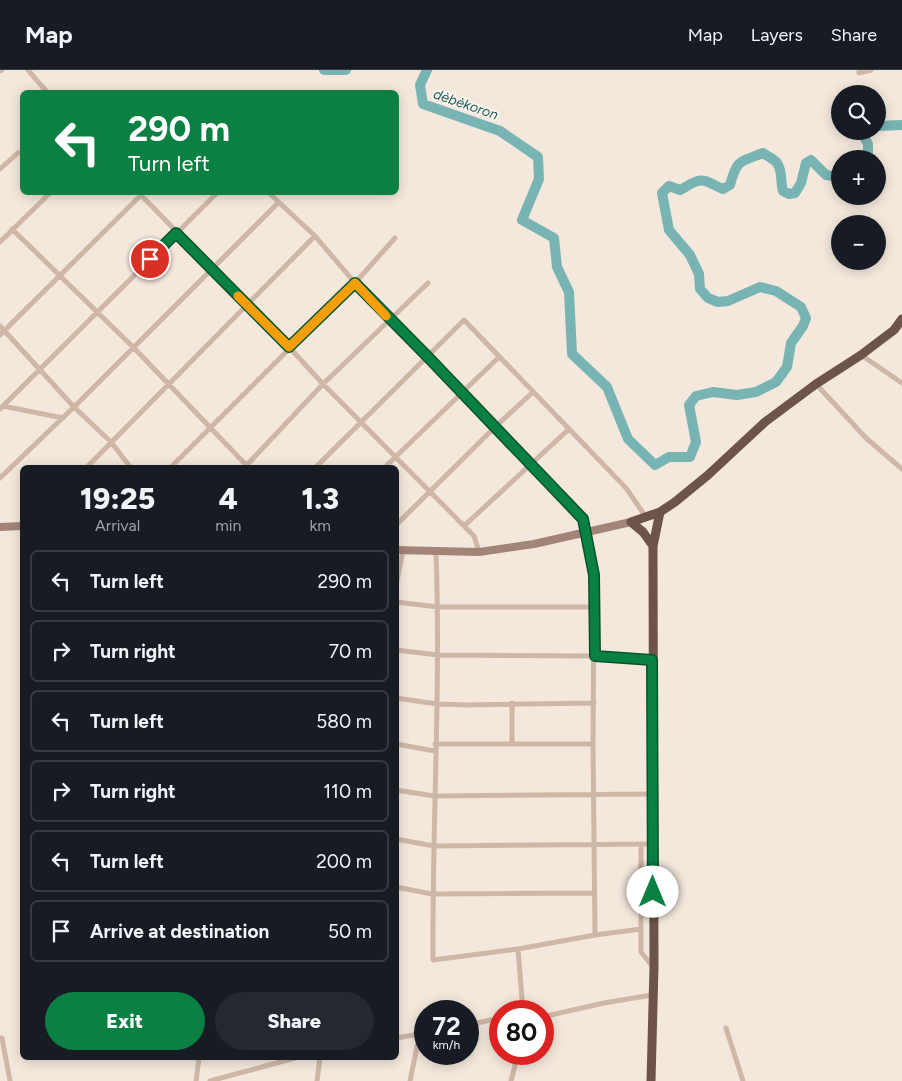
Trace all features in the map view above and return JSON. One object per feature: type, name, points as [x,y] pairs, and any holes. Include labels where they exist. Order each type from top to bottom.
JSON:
[{"type":"highway","points":[[631,522],[660,512],[685,494],[765,422],[816,384],[861,356],[894,330],[902,319]]},
{"type":"highway","points":[[651,1081],[654,967],[653,546],[660,512]]},
{"type":"highway","points":[[631,522],[643,532],[653,546]]},
{"type":"main road","points":[[400,550],[479,552],[534,544],[631,522]]},
{"type":"main road","points":[[0,527],[20,526]]},
{"type":"street","points":[[28,70],[45,90]]},
{"type":"street","points":[[859,70],[859,73],[871,70]]},
{"type":"street","points":[[0,169],[18,153]]},
{"type":"street","points":[[0,242],[48,195]]},
{"type":"street","points":[[0,335],[140,195]]},
{"type":"street","points":[[142,195],[176,233],[323,384],[474,536],[479,552]]},
{"type":"street","points":[[1,407],[215,195]]},
{"type":"street","points":[[271,195],[315,236],[355,283],[583,519],[594,575],[593,893],[595,936]]},
{"type":"street","points":[[0,478],[134,348],[278,203]]},
{"type":"street","points":[[12,229],[212,427],[244,465]]},
{"type":"street","points":[[89,465],[315,236]]},
{"type":"street","points":[[173,465],[355,283],[396,238]]},
{"type":"street","points":[[248,465],[323,384],[428,283]]},
{"type":"street","points":[[318,465],[464,320],[626,488],[646,517]]},
{"type":"street","points":[[0,326],[74,406],[111,442],[129,465]]},
{"type":"street","points":[[861,356],[902,383]]},
{"type":"street","points":[[387,465],[461,392],[500,357]]},
{"type":"street","points":[[816,384],[866,438],[902,469]]},
{"type":"street","points":[[399,522],[533,392]]},
{"type":"street","points":[[1,407],[63,418]]},
{"type":"street","points":[[464,526],[569,429]]},
{"type":"street","points":[[436,552],[438,655],[432,894],[433,960],[518,950],[641,930]]},
{"type":"street","points":[[399,602],[438,608],[594,607]]},
{"type":"street","points":[[399,650],[438,655],[595,656],[652,660]]},
{"type":"street","points":[[399,698],[437,704],[468,705],[594,703]]},
{"type":"street","points":[[512,703],[512,744]]},
{"type":"street","points":[[435,744],[593,744]]},
{"type":"street","points":[[399,745],[435,751]]},
{"type":"street","points":[[399,790],[434,796],[653,794]]},
{"type":"street","points":[[399,840],[434,846],[653,844]]},
{"type":"street","points":[[641,844],[641,952],[654,967]]},
{"type":"street","points":[[399,888],[432,894],[593,893]]},
{"type":"street","points":[[518,950],[522,1000]]},
{"type":"street","points":[[554,1014],[652,995]]},
{"type":"street","points":[[726,1028],[743,1081]]},
{"type":"street","points":[[399,1037],[414,1034]]},
{"type":"street","points":[[2,1038],[10,1081]]},
{"type":"street","points":[[196,1081],[199,1060]]},
{"type":"street","points":[[210,1081],[288,1060]]},
{"type":"street","points":[[317,1081],[320,1060]]},
{"type":"street","points":[[410,1081],[414,1065]]},
{"type":"street","points":[[511,1081],[515,1065]]},
{"type":"waterway","name":"dèbèkoron","points":[[324,70],[346,70]]},
{"type":"waterway","points":[[427,70],[420,85],[423,104],[500,131],[538,157],[539,179],[522,220],[554,238],[557,267],[569,292],[572,354],[607,387],[628,439],[655,465],[669,457],[690,457],[696,442],[689,405],[696,396],[713,392],[737,395],[756,392],[776,382],[787,367],[791,343],[803,326],[806,318],[801,307],[776,291],[760,287],[728,301],[718,302],[708,298],[700,289],[699,274],[690,255],[669,230],[662,193],[669,186],[680,190],[701,181],[723,189],[730,185],[735,170],[740,163],[763,153],[777,163],[780,169],[783,191],[789,194],[795,193],[801,183],[806,163],[811,160],[826,175],[831,176]]},
{"type":"waterway","points":[[886,126],[902,125]]},
{"type":"waterway","points":[[866,140],[868,150]]},
{"type":"slow traffic","points":[[238,296],[289,347],[355,283],[386,316]]},
{"type":"route","points":[[150,259],[176,233],[289,347],[355,283],[583,519],[594,575],[595,656],[652,660],[653,892]]}]
